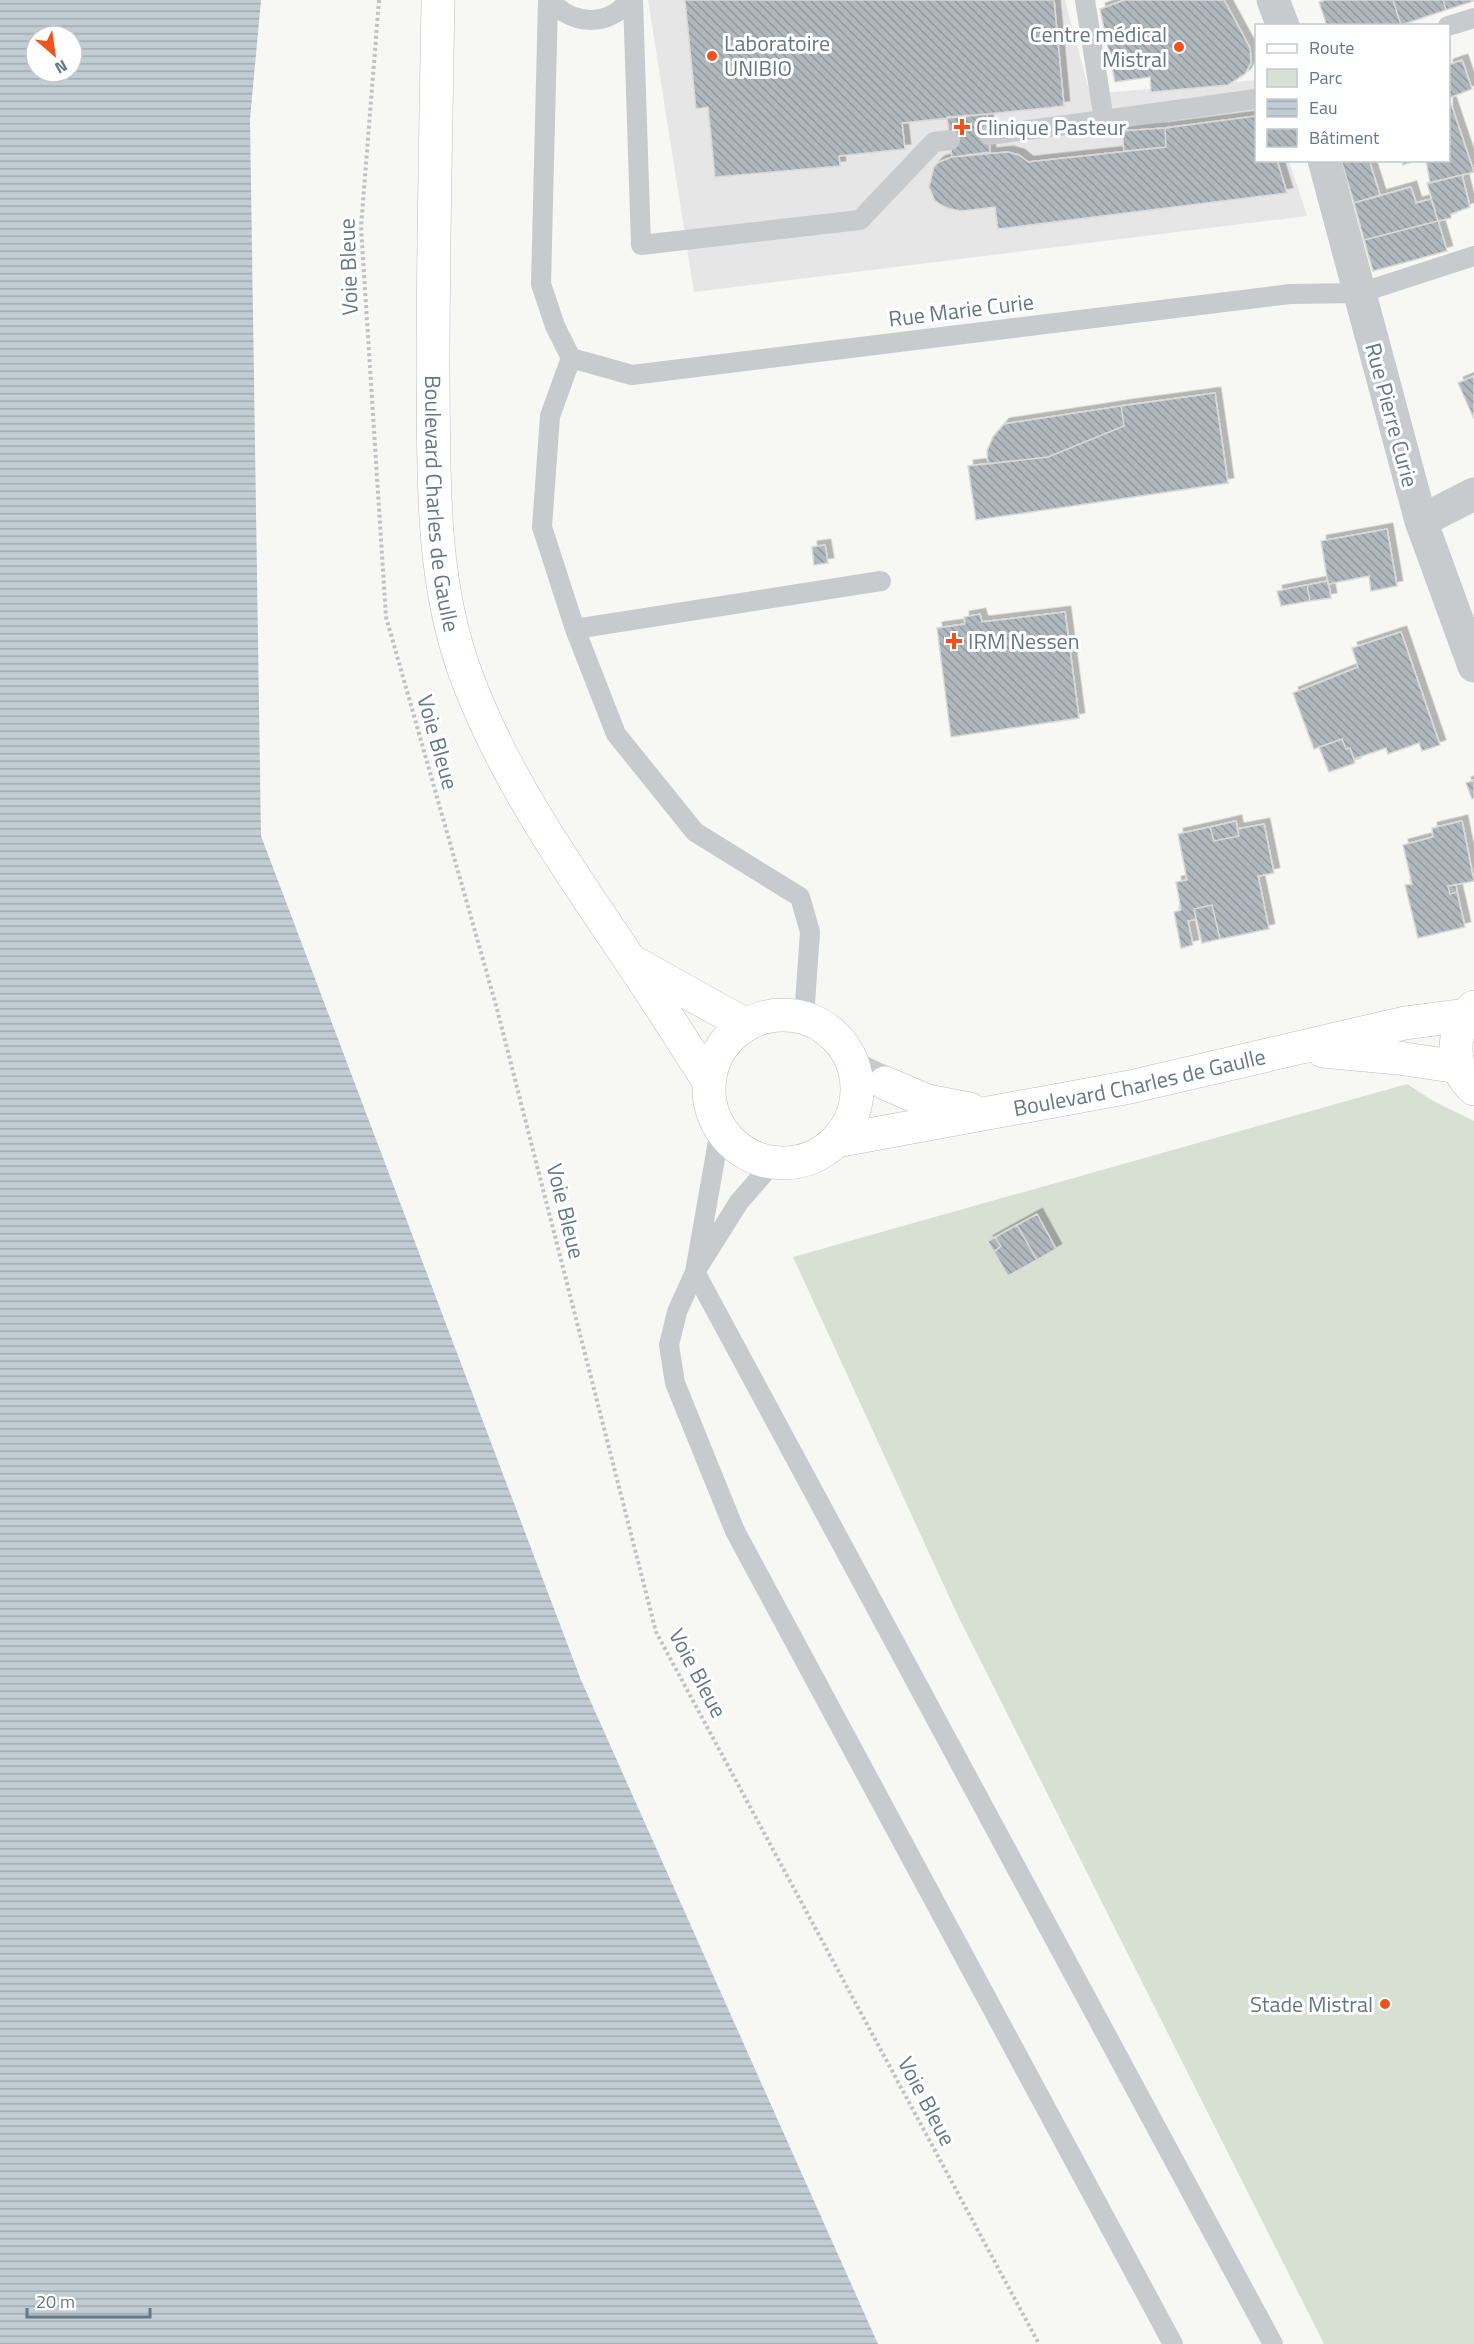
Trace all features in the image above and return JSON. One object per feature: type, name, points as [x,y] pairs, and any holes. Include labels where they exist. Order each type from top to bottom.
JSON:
[{"type":"street","name":"Boulevard Charles de Gaulle","points":[[438,0],[433,337],[434,508],[445,592],[465,673],[494,740],[582,892],[630,960],[709,1082]]},
{"type":"street","points":[[1273,0],[1282,24]]},
{"type":"street","name":"Rue Pierre Curie","points":[[1325,162],[1420,521],[1474,666]]},
{"type":"street","points":[[1420,521],[1474,494]]},
{"type":"street","name":"Boulevard Charles de Gaulle","points":[[630,960],[746,1025]]},
{"type":"street","name":"Boulevard Charles de Gaulle","points":[[836,1141],[1170,1079],[1293,1048],[1470,1011]]},
{"type":"street","points":[[1466,1078],[1455,1050],[1457,1032],[1470,1011]]},
{"type":"street","points":[[785,1015],[804,1017],[827,1029],[844,1047],[855,1070],[857,1095],[851,1120],[836,1141],[813,1158],[794,1163],[772,1164],[738,1148],[720,1130],[710,1107],[709,1082],[716,1058],[729,1038],[746,1025],[766,1017],[785,1015]]},
{"type":"street","name":"Boulevard Charles de Gaulle","points":[[1293,1048],[1398,1058],[1466,1078]]},
{"type":"street","name":"Boulevard Charles de Gaulle","points":[[855,1070],[927,1101],[986,1112]]},
{"type":"lane","points":[[549,0],[569,16],[583,20],[598,20],[612,15],[631,0]]},
{"type":"lane","points":[[549,0],[541,284],[555,326],[571,358],[550,416],[542,527],[574,629],[616,734],[695,832],[800,897],[810,932],[804,1017]]},
{"type":"lane","points":[[631,0],[641,245],[860,220],[934,142],[950,140]]},
{"type":"lane","points":[[1084,0],[1104,120]]},
{"type":"lane","points":[[1450,26],[1474,18]]},
{"type":"lane","points":[[989,135],[1255,99]]},
{"type":"lane","name":"Rue Marie Curie","points":[[571,358],[632,375],[1290,294],[1359,293],[1474,256]]},
{"type":"lane","points":[[574,629],[881,581]]},
{"type":"lane","points":[[720,1130],[695,1272],[1273,2344]]},
{"type":"lane","points":[[772,1164],[739,1202],[695,1272],[677,1312],[669,1346],[675,1383],[735,1531],[1173,2344]]},
{"type":"path","name":"Voie Bleue","points":[[379,0],[361,227],[386,617],[497,1009],[656,1632],[1039,2344]]},
{"type":"shaded area","name":"Clinique Pasteur","points":[[648,0],[1065,0],[1090,94],[1255,80],[1255,162],[1289,162],[1307,216],[694,292]]},
{"type":"green space","points":[[1407,1084],[1435,1102],[1474,1121],[1474,2344],[1324,2344],[958,1616],[793,1257]]},
{"type":"water","points":[[0,0],[261,0],[250,119],[261,836],[581,1680],[878,2344],[0,2344]]},
{"type":"building","points":[[685,0],[1054,0],[1064,106],[902,123],[905,149],[839,156],[840,166],[715,177],[708,107],[696,109]]},
{"type":"building","name":"Centre médical Mistral","points":[[1125,0],[1224,0],[1250,48],[1251,63],[1245,74],[1228,85],[1151,92],[1150,77],[1115,82],[1100,9]]},
{"type":"building","points":[[1326,0],[1393,0],[1401,24],[1326,24],[1319,2]]},
{"type":"building","points":[[1393,0],[1443,0],[1446,10],[1401,24]]},
{"type":"building","points":[[1443,0],[1474,0],[1474,1],[1446,10]]},
{"type":"building","points":[[1462,60],[1472,89],[1450,98],[1450,64]]},
{"type":"building","points":[[1450,101],[1474,172],[1430,183],[1426,162],[1450,162]]},
{"type":"building","points":[[987,114],[990,152],[952,157],[947,117]]},
{"type":"building","points":[[1255,116],[1255,162],[1278,162],[1287,193],[998,229],[995,207],[961,211],[947,208],[935,201],[929,187],[934,167],[939,162],[952,157],[1008,152],[1019,155],[1028,162],[1166,147],[1165,128]]},
{"type":"building","points":[[1165,128],[1166,147],[1124,151],[1122,131]]},
{"type":"building","points":[[1342,162],[1370,162],[1380,195],[1354,203]]},
{"type":"building","points":[[1462,175],[1470,207],[1451,214],[1451,218],[1438,221],[1427,183]]},
{"type":"building","points":[[1411,187],[1416,203],[1431,199],[1438,221],[1364,240],[1354,203]]},
{"type":"building","points":[[1438,221],[1447,251],[1373,271],[1364,240]]},
{"type":"building","points":[[1474,376],[1474,419],[1458,383]]},
{"type":"building","points":[[1215,393],[1228,483],[976,520],[968,466],[1048,457],[1124,426],[1121,406]]},
{"type":"building","points":[[1121,406],[1124,426],[1048,457],[988,464],[987,451],[993,437],[1004,424]]},
{"type":"building","points":[[1387,529],[1397,586],[1371,591],[1369,576],[1328,584],[1321,541]]},
{"type":"building","points":[[825,545],[828,563],[814,565],[812,547]]},
{"type":"building","points":[[1328,581],[1331,598],[1310,601],[1307,585]]},
{"type":"building","points":[[1307,585],[1310,601],[1281,606],[1277,591]]},
{"type":"building","points":[[1065,612],[1079,718],[951,737],[937,628],[965,624],[964,617],[980,614],[982,622]]},
{"type":"building","points":[[1401,632],[1440,745],[1422,751],[1419,743],[1388,754],[1386,748],[1354,759],[1350,748],[1346,749],[1342,739],[1314,749],[1293,693],[1358,667],[1352,648]]},
{"type":"building","points":[[1342,739],[1346,749],[1350,748],[1355,763],[1329,772],[1319,747]]},
{"type":"building","points":[[1474,780],[1474,798],[1472,799],[1466,783]]},
{"type":"building","points":[[1236,821],[1239,836],[1214,841],[1210,827]]},
{"type":"building","points":[[1462,821],[1474,881],[1448,886],[1450,894],[1457,892],[1465,927],[1418,938],[1405,885],[1412,884],[1403,845],[1433,837],[1432,828]]},
{"type":"building","points":[[1264,824],[1274,873],[1258,876],[1269,929],[1220,939],[1212,905],[1194,909],[1196,919],[1188,921],[1193,945],[1181,948],[1174,912],[1181,910],[1176,882],[1187,880],[1178,834],[1210,827],[1214,841],[1239,836],[1237,829]]},
{"type":"building","points":[[1456,885],[1457,892],[1450,894],[1448,886]]},
{"type":"building","points":[[1212,905],[1220,939],[1202,943],[1194,909]]},
{"type":"building","points":[[1037,1214],[1056,1249],[1037,1260],[1017,1225]]},
{"type":"building","points":[[1017,1225],[1037,1260],[1008,1276],[994,1252],[1001,1246],[995,1237]]},
{"type":"building","points":[[995,1237],[1001,1246],[994,1252],[988,1241]]},
{"type":"place","name":"Centre médical Mistral","points":[[1179,47]]},
{"type":"place","name":"Laboratoire UNIBIO","points":[[712,56]]},
{"type":"place","name":"Clinique Pasteur","points":[[962,127]]},
{"type":"place","name":"IRM Nessen","points":[[954,641]]},
{"type":"place","name":"Stade Mistral","points":[[1385,2004]]}]
